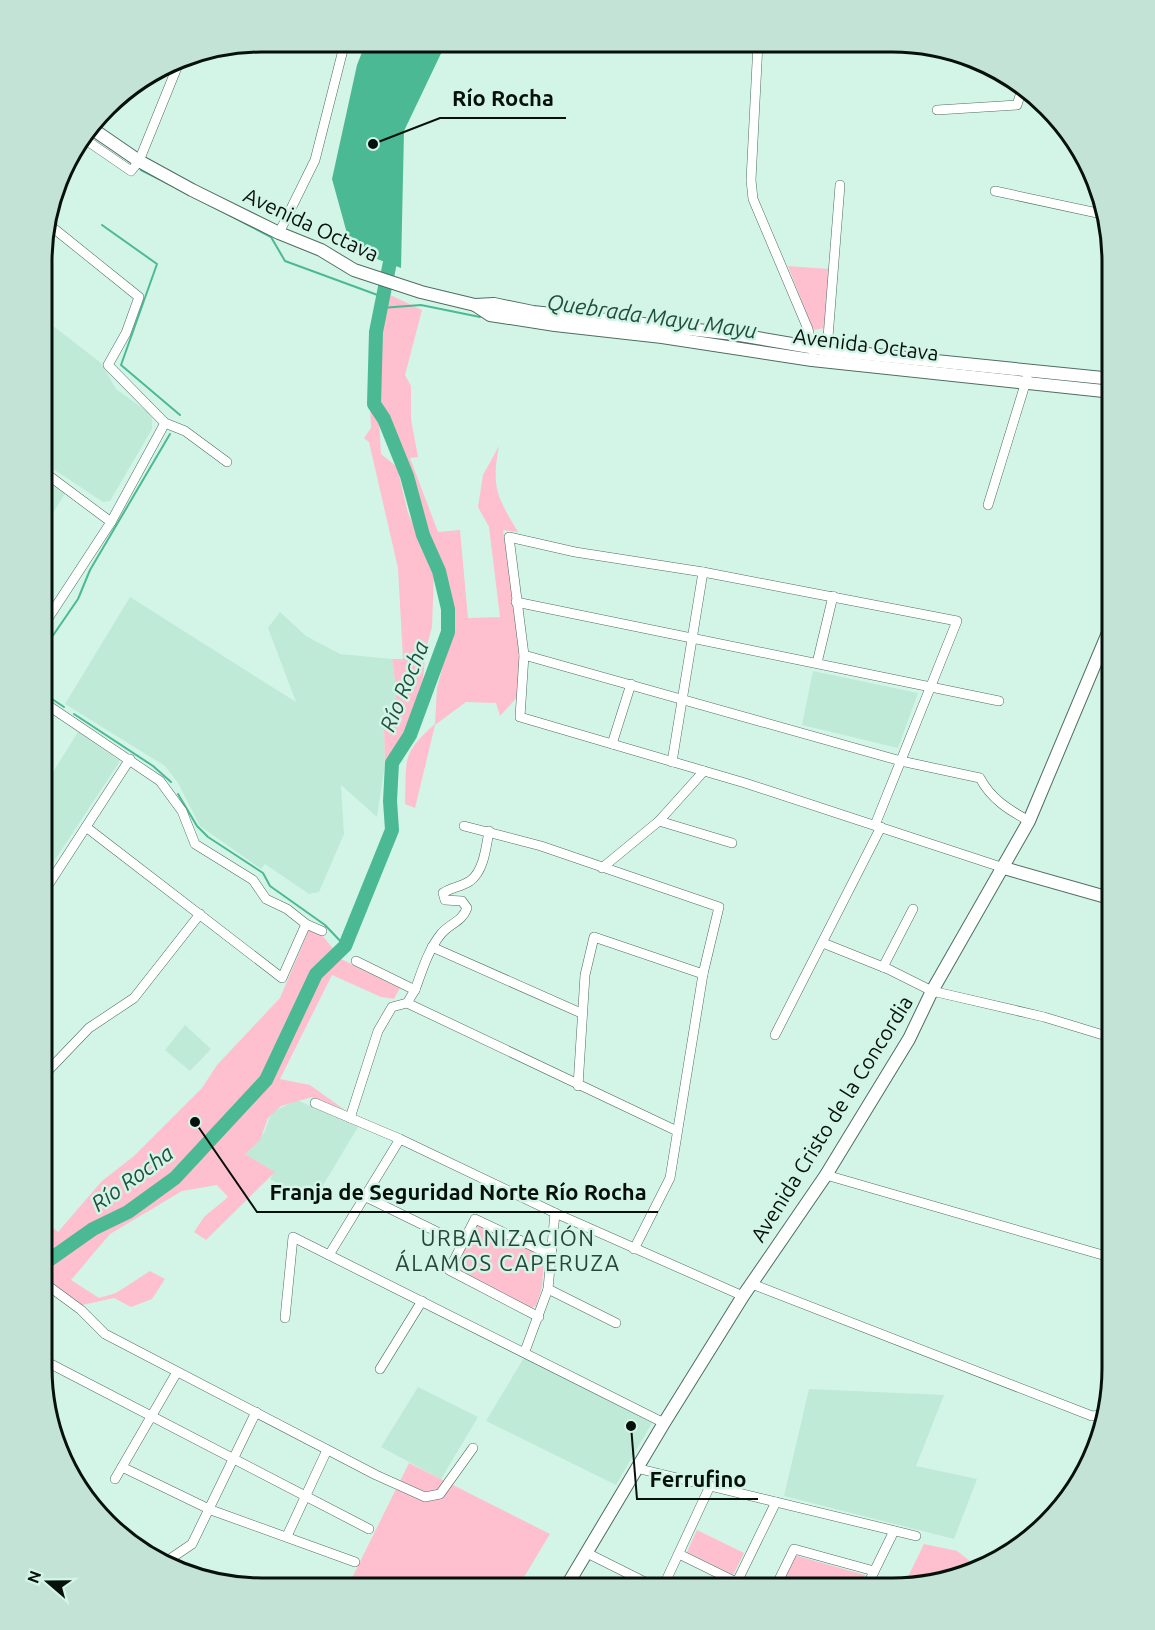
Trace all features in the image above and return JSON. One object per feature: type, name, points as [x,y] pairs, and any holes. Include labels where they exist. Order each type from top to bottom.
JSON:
[{"type":"main road","name":"Avenida Octava","points":[[98,133],[139,161],[279,233],[321,250],[354,270],[421,292],[475,305],[490,315],[662,337],[1028,376],[1102,390]]},
{"type":"main road","name":"Avenida Octava","points":[[818,353],[1028,376],[1102,379]]},
{"type":"main road","name":"Avenida Cristo de la Concordia","points":[[572,1578],[636,1468],[743,1296],[826,1175],[909,1039],[932,992],[1029,821],[1102,647]]},
{"type":"main road","points":[[1004,868],[1102,896]]},
{"type":"street","points":[[279,233],[315,160],[342,52]]},
{"type":"street","points":[[758,52],[751,180],[753,199],[818,353]]},
{"type":"street","points":[[139,161],[175,72]]},
{"type":"street","points":[[937,110],[1017,105],[1020,96]]},
{"type":"street","name":"Avenida Octava","points":[[90,143],[131,171],[139,161]]},
{"type":"street","points":[[818,353],[840,185]]},
{"type":"street","points":[[995,191],[1096,213]]},
{"type":"street","points":[[55,230],[139,297],[126,333],[108,365],[165,423],[185,431],[227,462]]},
{"type":"street","points":[[988,505],[1028,376]]},
{"type":"street","points":[[52,612],[111,522],[165,423]]},
{"type":"street","points":[[52,478],[111,522]]},
{"type":"street","points":[[775,1035],[824,943],[878,826],[929,687],[957,621],[703,572],[575,552],[509,537],[524,655],[520,717],[704,771],[878,826],[1004,868]]},
{"type":"street","points":[[672,762],[703,572]]},
{"type":"street","points":[[817,663],[833,596]]},
{"type":"street","points":[[516,602],[999,701]]},
{"type":"street","points":[[524,655],[684,698],[901,761],[980,778],[987,791],[1007,809],[1029,821]]},
{"type":"street","points":[[612,744],[631,684]]},
{"type":"street","points":[[52,708],[160,781],[182,811],[195,844],[253,880],[266,899],[287,909],[306,924],[322,931]]},
{"type":"street","points":[[52,879],[130,759]]},
{"type":"street","points":[[602,868],[659,821],[704,771]]},
{"type":"street","points":[[659,821],[732,843]]},
{"type":"street","points":[[464,826],[489,831],[719,908],[703,974],[670,1178],[634,1249]]},
{"type":"street","points":[[86,827],[282,978],[306,924]]},
{"type":"street","points":[[407,1003],[415,990],[432,947],[442,932],[464,918],[467,908],[462,901],[445,900],[443,893],[453,886],[472,880],[479,870],[489,831]]},
{"type":"street","points":[[883,967],[913,909]]},
{"type":"street","points":[[52,1063],[89,1028],[134,998],[200,914]]},
{"type":"street","points":[[578,1086],[585,975],[594,937],[703,974]]},
{"type":"street","points":[[824,943],[883,967],[932,992],[1044,1017],[1102,1035]]},
{"type":"street","points":[[432,947],[581,1013]]},
{"type":"street","points":[[356,961],[415,990]]},
{"type":"street","points":[[350,1118],[378,1031],[393,1007],[407,1003],[677,1131]]},
{"type":"street","points":[[315,1103],[400,1139],[555,1213],[743,1296]]},
{"type":"street","points":[[329,1255],[400,1139]]},
{"type":"street","points":[[826,1175],[1102,1255]]},
{"type":"street","points":[[366,1197],[462,1244]]},
{"type":"street","points":[[525,1351],[548,1289],[555,1213]]},
{"type":"street","points":[[539,1317],[449,1270],[475,1219],[551,1256]]},
{"type":"street","points":[[285,1318],[293,1237],[525,1351],[664,1423]]},
{"type":"street","points":[[752,1284],[1092,1416],[1096,1416]]},
{"type":"street","points":[[52,1289],[81,1310],[105,1334],[425,1497],[440,1494],[453,1480],[473,1448]]},
{"type":"street","points":[[548,1289],[616,1323]]},
{"type":"street","points":[[380,1369],[422,1301]]},
{"type":"street","points":[[52,1365],[233,1461],[369,1529]]},
{"type":"street","points":[[115,1479],[177,1372]]},
{"type":"street","points":[[173,1557],[192,1544],[211,1510],[256,1412]]},
{"type":"street","points":[[287,1536],[327,1449]]},
{"type":"street","points":[[122,1467],[211,1510],[355,1562]]},
{"type":"street","points":[[636,1468],[916,1536]]},
{"type":"street","points":[[667,1578],[710,1486]]},
{"type":"street","points":[[738,1578],[776,1502]]},
{"type":"street","points":[[871,1578],[894,1531]]},
{"type":"street","points":[[780,1578],[794,1549],[874,1571]]},
{"type":"street","points":[[587,1553],[637,1578]]},
{"type":"street","points":[[679,1554],[722,1578]]},
{"type":"shaded area","points":[[362,52],[442,52],[404,131],[401,268],[361,253],[348,237],[332,179],[357,65]]},
{"type":"shaded area","points":[[788,266],[829,269],[825,328],[813,330]]},
{"type":"shaded area","points":[[388,294],[422,310],[405,375],[411,386],[411,419],[418,457],[410,458],[438,532],[460,530],[468,618],[500,617],[489,527],[478,507],[483,475],[499,446],[496,482],[505,510],[518,532],[503,530],[519,641],[521,693],[500,716],[496,703],[466,702],[435,725],[415,808],[405,804],[406,768],[416,743],[435,724],[437,688],[451,635],[453,609],[444,570],[428,533],[405,455],[378,401],[381,332]]},
{"type":"shaded area","points":[[52,325],[101,363],[116,389],[148,412],[152,418],[152,429],[110,501],[103,502],[52,468]]},
{"type":"shaded area","points":[[370,407],[379,421],[381,454],[397,467],[408,513],[434,572],[432,627],[426,649],[423,679],[406,731],[385,764],[384,726],[397,694],[392,659],[403,659],[398,568],[369,442],[364,438],[371,428]]},
{"type":"shaded area","points":[[52,482],[66,492],[52,515]]},
{"type":"shaded area","points":[[130,597],[296,702],[268,628],[280,612],[306,636],[340,654],[392,659],[397,694],[384,726],[385,764],[377,817],[341,785],[344,834],[319,892],[309,894],[265,864],[261,869],[200,826],[178,783],[165,766],[65,704]]},
{"type":"shaded area","points":[[813,671],[918,693],[898,748],[802,725]]},
{"type":"shaded area","points":[[78,732],[120,761],[52,864],[52,774]]},
{"type":"shaded area","points":[[309,930],[322,935],[334,950],[312,974],[262,1079],[173,1174],[128,1209],[95,1223],[52,1253],[52,1227],[58,1232],[102,1181],[134,1156],[202,1088],[217,1065],[280,998]]},
{"type":"shaded area","points":[[341,959],[400,988],[394,999],[381,997],[332,975],[280,1079],[310,1085],[345,1110],[312,1097],[281,1106],[268,1118],[260,1140],[245,1154],[275,1172],[206,1240],[194,1232],[204,1217],[228,1197],[217,1185],[182,1191],[110,1234],[71,1280],[99,1298],[116,1293],[150,1271],[165,1279],[152,1299],[131,1307],[114,1298],[82,1305],[52,1284],[52,1266],[105,1228],[128,1218],[177,1183],[270,1081],[311,992],[321,976]]},
{"type":"shaded area","points":[[185,1025],[211,1049],[190,1071],[165,1050]]},
{"type":"shaded area","points":[[297,1100],[358,1127],[313,1202],[270,1179],[274,1172],[245,1154],[264,1133],[272,1112]]},
{"type":"shaded area","points":[[481,1225],[544,1258],[542,1287],[536,1306],[531,1308],[458,1270],[457,1263],[475,1226]]},
{"type":"shaded area","points":[[525,1356],[652,1423],[616,1485],[486,1421]]},
{"type":"shaded area","points":[[418,1387],[478,1417],[441,1479],[381,1447]]},
{"type":"shaded area","points":[[809,1389],[944,1395],[916,1466],[977,1479],[954,1539],[784,1496]]},
{"type":"shaded area","points":[[409,1463],[550,1534],[523,1578],[352,1578]]},
{"type":"shaded area","points":[[697,1530],[744,1553],[733,1575],[687,1552]]},
{"type":"shaded area","points":[[924,1544],[957,1551],[971,1562],[947,1570],[908,1577]]},
{"type":"shaded area","points":[[794,1555],[865,1575],[864,1578],[783,1578]]},
{"type":"waterway","points":[[94,137],[100,141]]},
{"type":"waterway","points":[[141,170],[171,185]]},
{"type":"waterway","points":[[208,204],[271,237],[285,261],[383,297]]},
{"type":"waterway","points":[[102,225],[157,264],[121,365],[180,415]]},
{"type":"waterway","name":"Río Rocha","points":[[52,1258],[93,1229],[128,1212],[175,1178],[266,1080],[316,974],[345,946],[392,830],[390,801],[392,763],[410,735],[448,632],[448,609],[439,571],[423,535],[407,476],[384,419],[374,404],[376,332],[393,247]]},
{"type":"waterway","name":"Quebrada Mayu Mayu","points":[[381,308],[421,305],[480,317]]},
{"type":"waterway","name":"Quebrada Mayu Mayu","points":[[737,341],[805,353]]},
{"type":"waterway","name":"Quebrada Mayu Mayu","points":[[973,371],[1024,376]]},
{"type":"waterway","points":[[52,637],[78,599],[90,570],[170,434]]},
{"type":"waterway","points":[[52,699],[64,707]]},
{"type":"waterway","points":[[74,714],[153,766],[171,782]]},
{"type":"waterway","points":[[178,794],[197,826],[208,837],[263,873],[270,886],[325,925],[345,946]]},
{"type":"place","name":"Río Rocha","points":[[373,144]]},
{"type":"place","name":"Franja de Seguridad Norte Río Rocha","points":[[195,1122]]},
{"type":"place","name":"Ferrufino","points":[[631,1426]]},
{"type":"district","name":"URBANIZACIÓN ÁLAMOS CAPERUZA","points":[[508,1250]]}]
